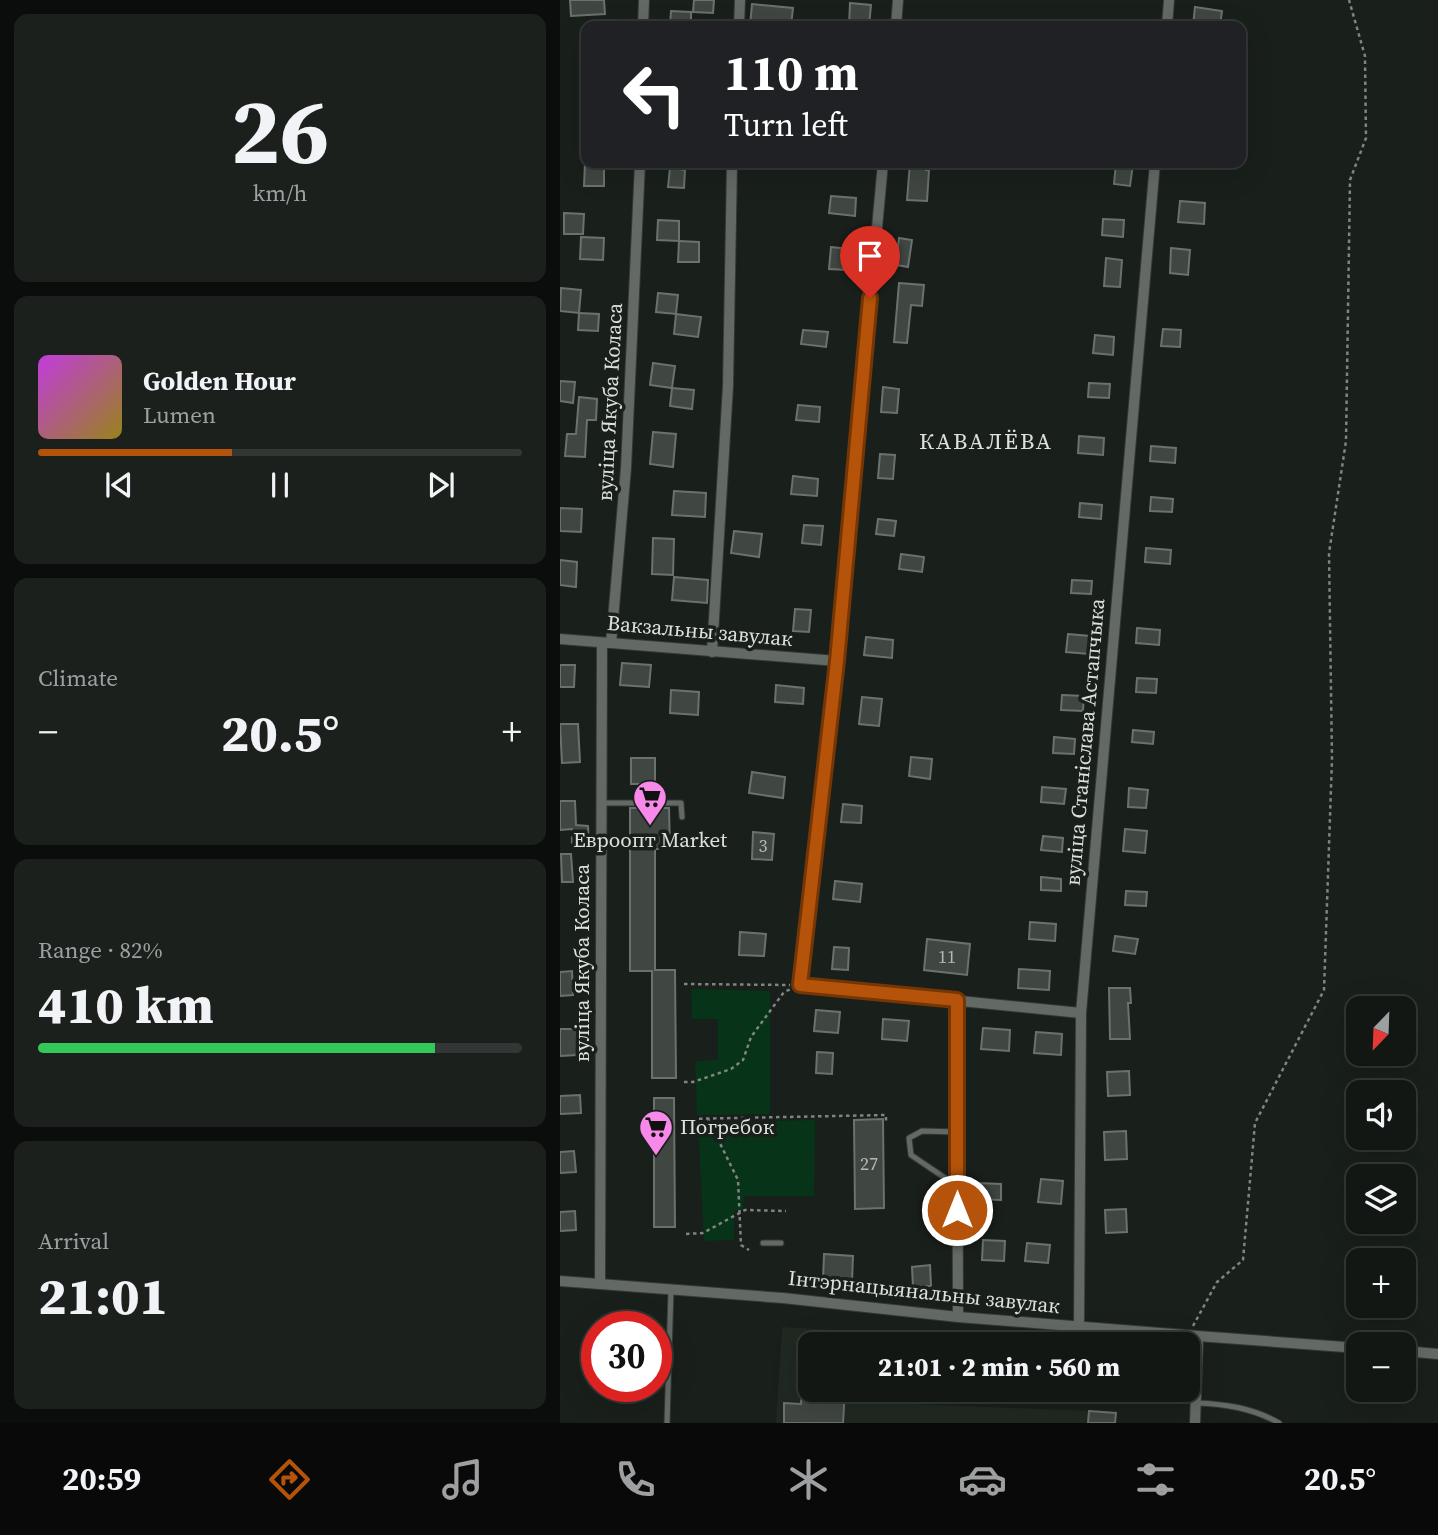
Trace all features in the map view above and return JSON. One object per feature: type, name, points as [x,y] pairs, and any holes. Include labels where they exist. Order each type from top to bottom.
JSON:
[{"type":"street","points":[[643,21],[644,0]]},
{"type":"street","points":[[739,21],[740,0]]},
{"type":"street","points":[[896,21],[898,0]]},
{"type":"street","points":[[1167,21],[1169,0]]},
{"type":"street","name":"вуліца Якуба Коласа","points":[[600,1284],[601,803],[607,643],[626,468],[640,168]]},
{"type":"street","points":[[712,652],[728,386],[732,168]]},
{"type":"street","points":[[883,168],[837,661],[800,985],[1081,1013]]},
{"type":"street","name":"вуліца Станіслава Астапчыка","points":[[1079,1327],[1081,1013],[1155,168]]},
{"type":"street","name":"Вакзальны завулак","points":[[560,639],[837,661]]},
{"type":"street","points":[[957,1000],[958,1317]]},
{"type":"street","name":"Інтэрнацыянальны завулак","points":[[560,1281],[783,1297],[958,1317],[1150,1332]]},
{"type":"street","name":"Інтэрнацыянальны завулак","points":[[1200,1336],[1346,1347]]},
{"type":"street","points":[[1416,1352],[1438,1354]]},
{"type":"street","points":[[1195,1423],[1196,1403]]},
{"type":"lane","points":[[601,803],[681,803],[682,817]]},
{"type":"lane","points":[[957,1132],[922,1131],[909,1138],[911,1155],[957,1186]]},
{"type":"lane","points":[[763,1243],[781,1243]]},
{"type":"lane","points":[[667,1423],[671,1289]]},
{"type":"lane","points":[[1196,1403],[1227,1404],[1269,1417],[1279,1423]]},
{"type":"path","points":[[1194,1332],[1217,1282],[1243,1260],[1255,1123],[1324,990],[1332,759],[1329,553],[1346,441],[1350,180],[1366,138],[1365,56],[1349,0]]},
{"type":"path","points":[[684,984],[800,985]]},
{"type":"path","points":[[684,1082],[694,1082],[732,1069],[743,1060],[751,1037],[784,992],[800,985]]},
{"type":"path","points":[[685,1119],[886,1115],[886,1124]]},
{"type":"path","points":[[708,1119],[738,1180],[741,1245],[749,1250]]},
{"type":"path","points":[[686,1234],[703,1233],[745,1210],[786,1211]]},
{"type":"shaded area","points":[[782,1327],[868,1332],[798,1332],[798,1402],[911,1402],[1116,1412],[1115,1423],[776,1423]]},
{"type":"green space","points":[[691,989],[770,991],[770,1114],[697,1115],[695,1061],[718,1060],[718,1019],[692,1019]]},
{"type":"green space","points":[[815,1120],[814,1196],[744,1196],[743,1210],[734,1211],[734,1240],[704,1241],[698,1122]]},
{"type":"building","points":[[570,0],[604,0],[605,14],[571,16]]},
{"type":"building","points":[[694,0],[714,0],[713,13],[693,12]]},
{"type":"building","points":[[850,3],[871,5],[869,21],[849,21]]},
{"type":"building","points":[[752,4],[793,8],[792,21],[750,21]]},
{"type":"building","points":[[1195,7],[1222,11],[1221,21],[1194,21]]},
{"type":"building","points":[[671,11],[691,12],[691,21],[670,21]]},
{"type":"building","points":[[585,168],[604,168],[604,186],[584,186]]},
{"type":"building","points":[[670,168],[685,170],[684,188],[668,187]]},
{"type":"building","points":[[910,168],[926,168],[929,170],[927,201],[907,200]]},
{"type":"building","points":[[1116,168],[1132,168],[1130,186],[1114,184]]},
{"type":"building","points":[[831,196],[856,198],[855,216],[829,213]]},
{"type":"building","points":[[1180,201],[1205,203],[1204,224],[1178,222]]},
{"type":"building","points":[[564,213],[584,214],[583,234],[564,234]]},
{"type":"building","points":[[1103,219],[1124,220],[1123,237],[1102,235]]},
{"type":"building","points":[[658,220],[679,221],[679,241],[657,240]]},
{"type":"building","points":[[581,237],[604,238],[603,260],[580,259]]},
{"type":"building","points":[[899,238],[912,240],[908,267],[896,265]]},
{"type":"building","points":[[679,241],[699,242],[699,262],[678,262]]},
{"type":"building","points":[[831,247],[849,249],[847,270],[829,269]]},
{"type":"building","points":[[1171,248],[1190,250],[1188,275],[1170,273]]},
{"type":"building","points":[[1106,258],[1122,260],[1120,287],[1104,286]]},
{"type":"building","points":[[899,283],[924,285],[922,306],[911,305],[907,343],[894,342]]},
{"type":"building","points":[[561,288],[581,290],[579,313],[560,311]]},
{"type":"building","points":[[658,293],[678,295],[676,314],[656,312]]},
{"type":"building","points":[[579,313],[599,314],[598,331],[578,330]]},
{"type":"building","points":[[676,314],[701,317],[698,337],[674,334]]},
{"type":"building","points":[[1163,329],[1181,330],[1180,347],[1161,346]]},
{"type":"building","points":[[803,330],[828,332],[826,347],[801,344]]},
{"type":"building","points":[[1095,335],[1114,337],[1113,355],[1093,353]]},
{"type":"building","points":[[653,363],[675,366],[672,388],[650,385]]},
{"type":"building","points":[[560,381],[575,382],[573,403],[560,401]]},
{"type":"building","points":[[1089,383],[1110,384],[1109,398],[1088,397]]},
{"type":"building","points":[[883,387],[899,389],[897,413],[881,412]]},
{"type":"building","points":[[672,388],[694,390],[692,409],[670,406]]},
{"type":"building","points":[[579,397],[597,399],[596,420],[587,420],[585,457],[565,456],[567,434],[576,434]]},
{"type":"building","points":[[798,405],[820,407],[819,422],[796,420]]},
{"type":"building","points":[[653,432],[676,434],[673,467],[650,464]]},
{"type":"building","points":[[1079,436],[1104,438],[1103,455],[1078,453]]},
{"type":"building","points":[[1151,446],[1176,448],[1175,463],[1150,461]]},
{"type":"building","points":[[880,454],[895,455],[893,479],[878,478]]},
{"type":"building","points":[[793,476],[818,479],[817,496],[791,494]]},
{"type":"building","points":[[674,491],[706,493],[705,517],[672,515]]},
{"type":"building","points":[[1151,497],[1173,499],[1172,512],[1150,511]]},
{"type":"building","points":[[1080,503],[1102,505],[1101,519],[1079,517]]},
{"type":"building","points":[[560,508],[582,509],[581,532],[560,531]]},
{"type":"building","points":[[878,519],[896,521],[894,536],[876,534]]},
{"type":"building","points":[[804,525],[823,526],[821,545],[802,543]]},
{"type":"building","points":[[734,531],[762,534],[759,557],[731,553]]},
{"type":"building","points":[[653,538],[674,539],[673,575],[652,574]]},
{"type":"building","points":[[1146,548],[1171,550],[1170,564],[1145,562]]},
{"type":"building","points":[[901,554],[924,557],[922,572],[899,569]]},
{"type":"building","points":[[560,560],[577,562],[576,587],[560,585]]},
{"type":"building","points":[[674,577],[708,580],[707,603],[672,600]]},
{"type":"building","points":[[1072,580],[1092,581],[1091,594],[1071,593]]},
{"type":"building","points":[[795,609],[811,610],[809,632],[793,631]]},
{"type":"building","points":[[1137,628],[1160,630],[1159,645],[1136,643]]},
{"type":"building","points":[[1068,634],[1090,636],[1089,654],[1066,652]]},
{"type":"building","points":[[866,637],[893,640],[892,658],[864,655]]},
{"type":"building","points":[[622,663],[651,665],[649,687],[620,685]]},
{"type":"building","points":[[560,665],[575,665],[574,687],[560,687]]},
{"type":"building","points":[[1137,678],[1157,679],[1156,693],[1136,692]]},
{"type":"building","points":[[776,685],[804,688],[803,704],[775,702]]},
{"type":"building","points":[[671,690],[699,692],[698,715],[670,713]]},
{"type":"building","points":[[1062,695],[1084,696],[1083,711],[1061,710]]},
{"type":"building","points":[[862,697],[882,699],[879,726],[859,724]]},
{"type":"building","points":[[560,724],[578,724],[580,762],[562,763]]},
{"type":"building","points":[[1133,730],[1154,732],[1153,744],[1132,742]]},
{"type":"building","points":[[1054,737],[1075,739],[1074,754],[1053,753]]},
{"type":"building","points":[[911,757],[932,759],[930,779],[909,776]]},
{"type":"building","points":[[631,758],[655,758],[655,784],[631,784]]},
{"type":"building","points":[[752,772],[785,777],[783,798],[749,793]]},
{"type":"building","points":[[1042,787],[1066,789],[1064,804],[1041,802]]},
{"type":"building","points":[[1129,788],[1148,790],[1146,808],[1128,807]]},
{"type":"building","points":[[560,801],[575,801],[576,825],[588,826],[589,844],[572,844],[572,829],[560,830]]},
{"type":"building","points":[[843,804],[862,806],[861,823],[841,822]]},
{"type":"building","points":[[630,808],[669,808],[670,849],[655,849],[655,970],[675,970],[676,1078],[652,1078],[652,971],[630,971]]},
{"type":"building","points":[[1125,829],[1147,831],[1145,853],[1123,851]]},
{"type":"building","points":[[753,832],[774,834],[772,860],[752,859]]},
{"type":"building","points":[[1043,836],[1063,838],[1062,852],[1041,850]]},
{"type":"building","points":[[561,854],[571,854],[573,882],[562,882]]},
{"type":"building","points":[[1041,877],[1061,879],[1061,891],[1041,890]]},
{"type":"building","points":[[835,881],[862,884],[860,902],[833,899]]},
{"type":"building","points":[[1126,891],[1147,892],[1146,906],[1125,905]]},
{"type":"building","points":[[1030,922],[1056,924],[1055,941],[1029,939]]},
{"type":"building","points":[[740,932],[766,934],[764,956],[739,955]]},
{"type":"building","points":[[1115,936],[1138,939],[1135,954],[1113,951]]},
{"type":"building","points":[[927,939],[970,944],[967,975],[924,970]]},
{"type":"building","points":[[834,947],[849,948],[848,970],[832,969]]},
{"type":"building","points":[[1019,969],[1050,971],[1049,990],[1018,988]]},
{"type":"building","points":[[572,971],[573,995],[560,996],[560,972]]},
{"type":"building","points":[[1109,988],[1130,988],[1130,1039],[1110,1039]]},
{"type":"building","points":[[816,1010],[840,1012],[838,1033],[814,1031]]},
{"type":"building","points":[[883,1019],[909,1021],[907,1041],[882,1039]]},
{"type":"building","points":[[983,1028],[1010,1030],[1009,1051],[981,1049]]},
{"type":"building","points":[[560,1029],[576,1029],[577,1055],[560,1056]]},
{"type":"building","points":[[1036,1032],[1062,1034],[1061,1055],[1034,1053]]},
{"type":"building","points":[[817,1052],[833,1053],[832,1074],[816,1073]]},
{"type":"building","points":[[1129,1071],[1130,1095],[1108,1096],[1107,1072]]},
{"type":"building","points":[[580,1095],[581,1113],[560,1114],[560,1096]]},
{"type":"building","points":[[654,1098],[674,1098],[675,1227],[654,1227]]},
{"type":"building","points":[[883,1119],[884,1208],[855,1209],[854,1120]]},
{"type":"building","points":[[1126,1131],[1127,1159],[1105,1160],[1104,1132]]},
{"type":"building","points":[[574,1151],[576,1172],[560,1173],[560,1152]]},
{"type":"building","points":[[1041,1179],[1063,1181],[1061,1204],[1038,1202]]},
{"type":"building","points":[[978,1183],[1001,1184],[1001,1200],[977,1199]]},
{"type":"building","points":[[1126,1209],[1127,1232],[1106,1233],[1105,1210]]},
{"type":"building","points":[[575,1211],[576,1230],[560,1231],[560,1212]]},
{"type":"building","points":[[983,1240],[1005,1241],[1004,1261],[982,1260]]},
{"type":"building","points":[[1027,1243],[1050,1245],[1048,1263],[1025,1261]]},
{"type":"building","points":[[824,1254],[853,1256],[852,1281],[823,1280]]},
{"type":"building","points":[[930,1265],[931,1286],[913,1287],[912,1267]]},
{"type":"building","points":[[844,1402],[843,1423],[784,1423],[784,1403]]},
{"type":"building","points":[[1089,1411],[1116,1413],[1115,1423],[1088,1423]]},
{"type":"place","name":"Евроопт Market","points":[[650,827]]},
{"type":"place","name":"Погребок","points":[[656,1157]]},
{"type":"district","name":"КАВАЛЁВА","points":[[986,441]]},
{"type":"route","points":[[870,298],[837,661],[800,985],[957,1000],[957,1210]]}]
